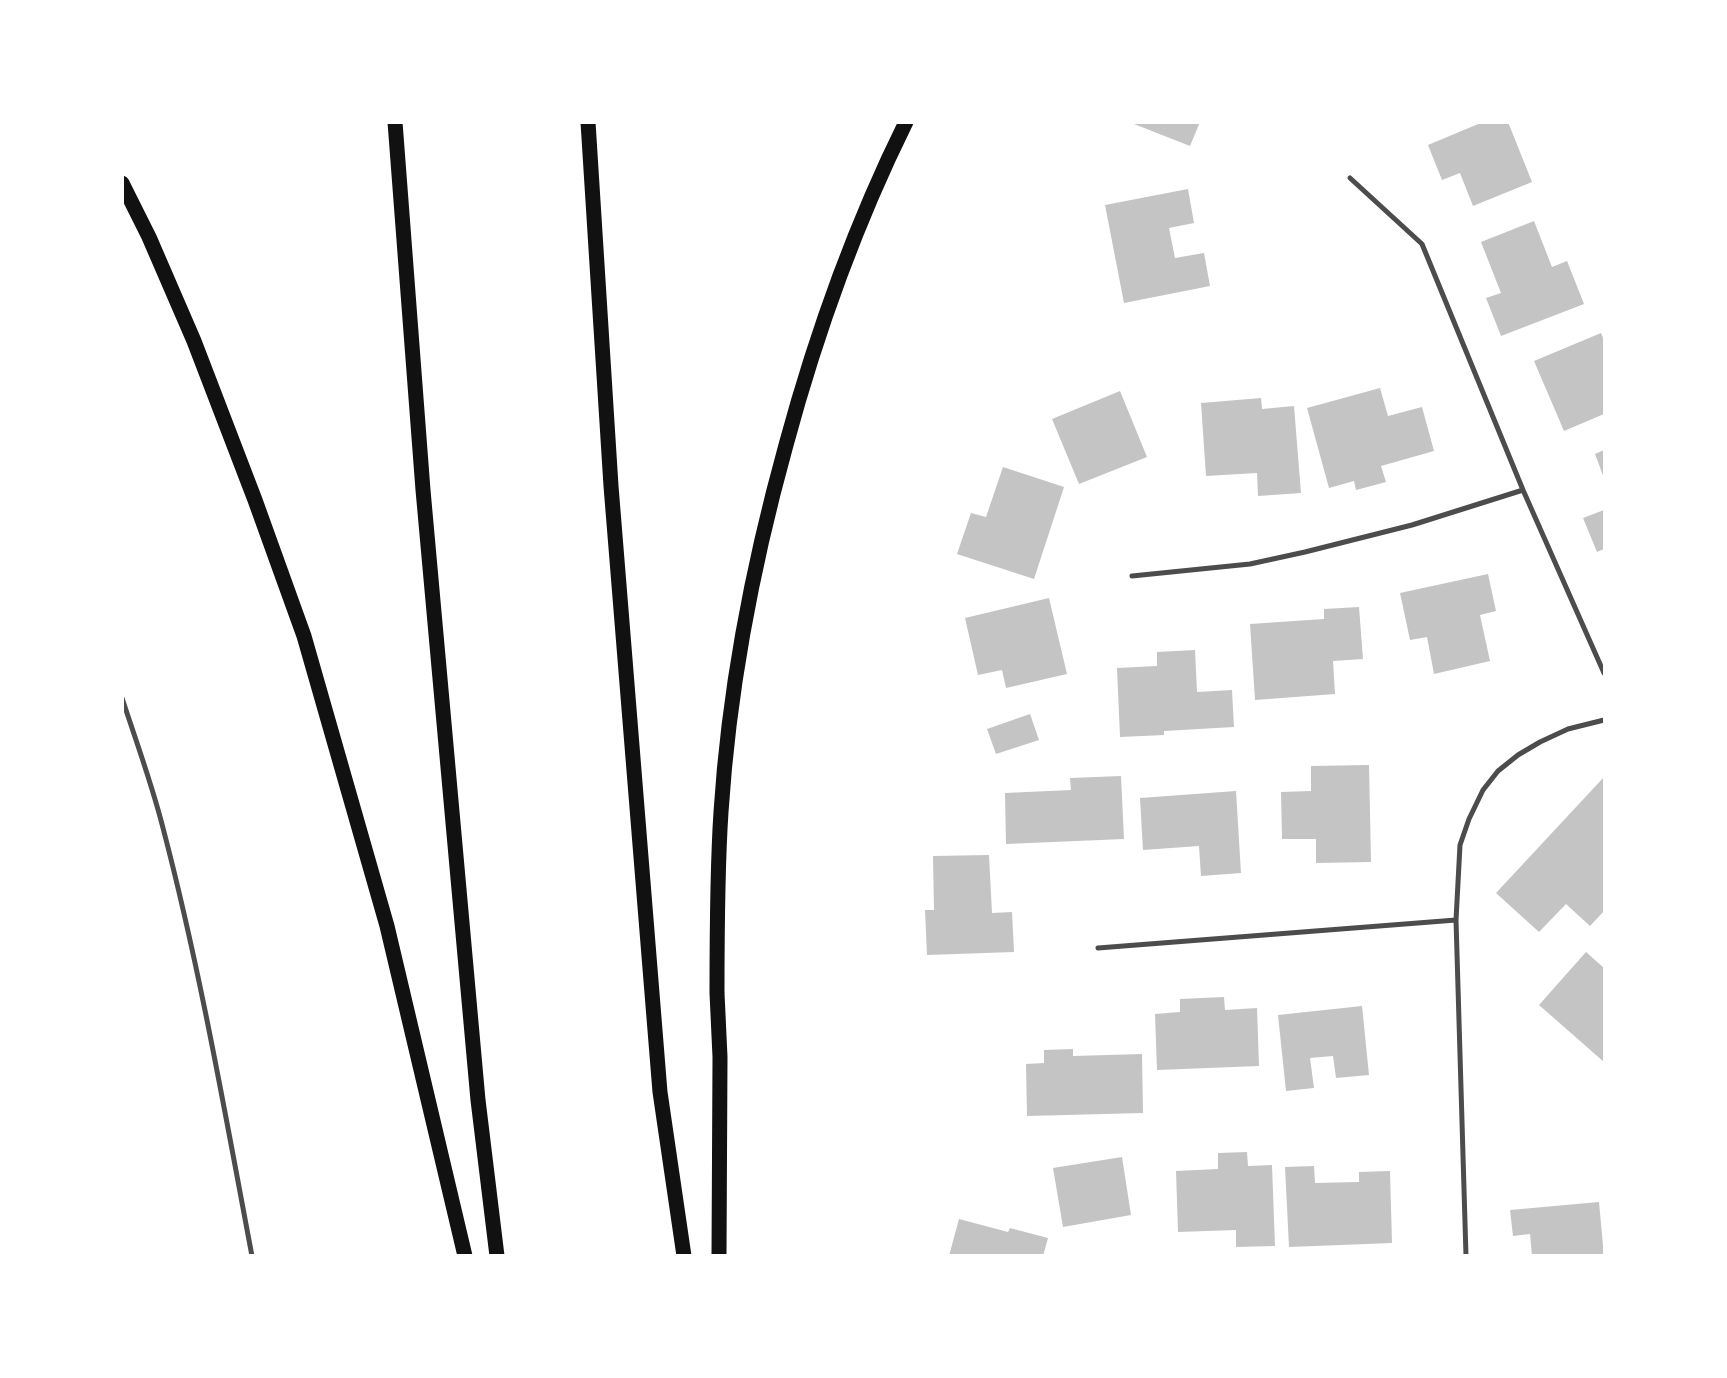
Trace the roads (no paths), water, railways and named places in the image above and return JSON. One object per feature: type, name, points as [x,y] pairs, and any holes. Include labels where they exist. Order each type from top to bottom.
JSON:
[{"type":"highway","points":[[395,122],[425,520],[478,1100],[497,1256]]},
{"type":"highway","points":[[588,122],[611,486],[660,1092],[684,1256]]},
{"type":"highway","points":[[719,1256],[720,1055],[717,910],[720,840],[730,718],[745,614],[772,496],[801,389],[840,274],[879,178],[906,122]]},
{"type":"highway","points":[[122,182],[149,237],[194,341],[255,500],[304,636],[387,926],[465,1256]]},
{"type":"street","points":[[1350,178],[1422,244],[1523,490],[1604,673]]},
{"type":"street","points":[[1132,576],[1250,564],[1305,552],[1412,525],[1523,490]]},
{"type":"street","points":[[122,698],[163,827],[181,903],[214,1056],[252,1256]]},
{"type":"street","points":[[1466,1256],[1456,920],[1460,845],[1469,819],[1488,784],[1498,771],[1518,755],[1540,742],[1568,729],[1604,720]]},
{"type":"street","points":[[1098,948],[1456,920]]}]
